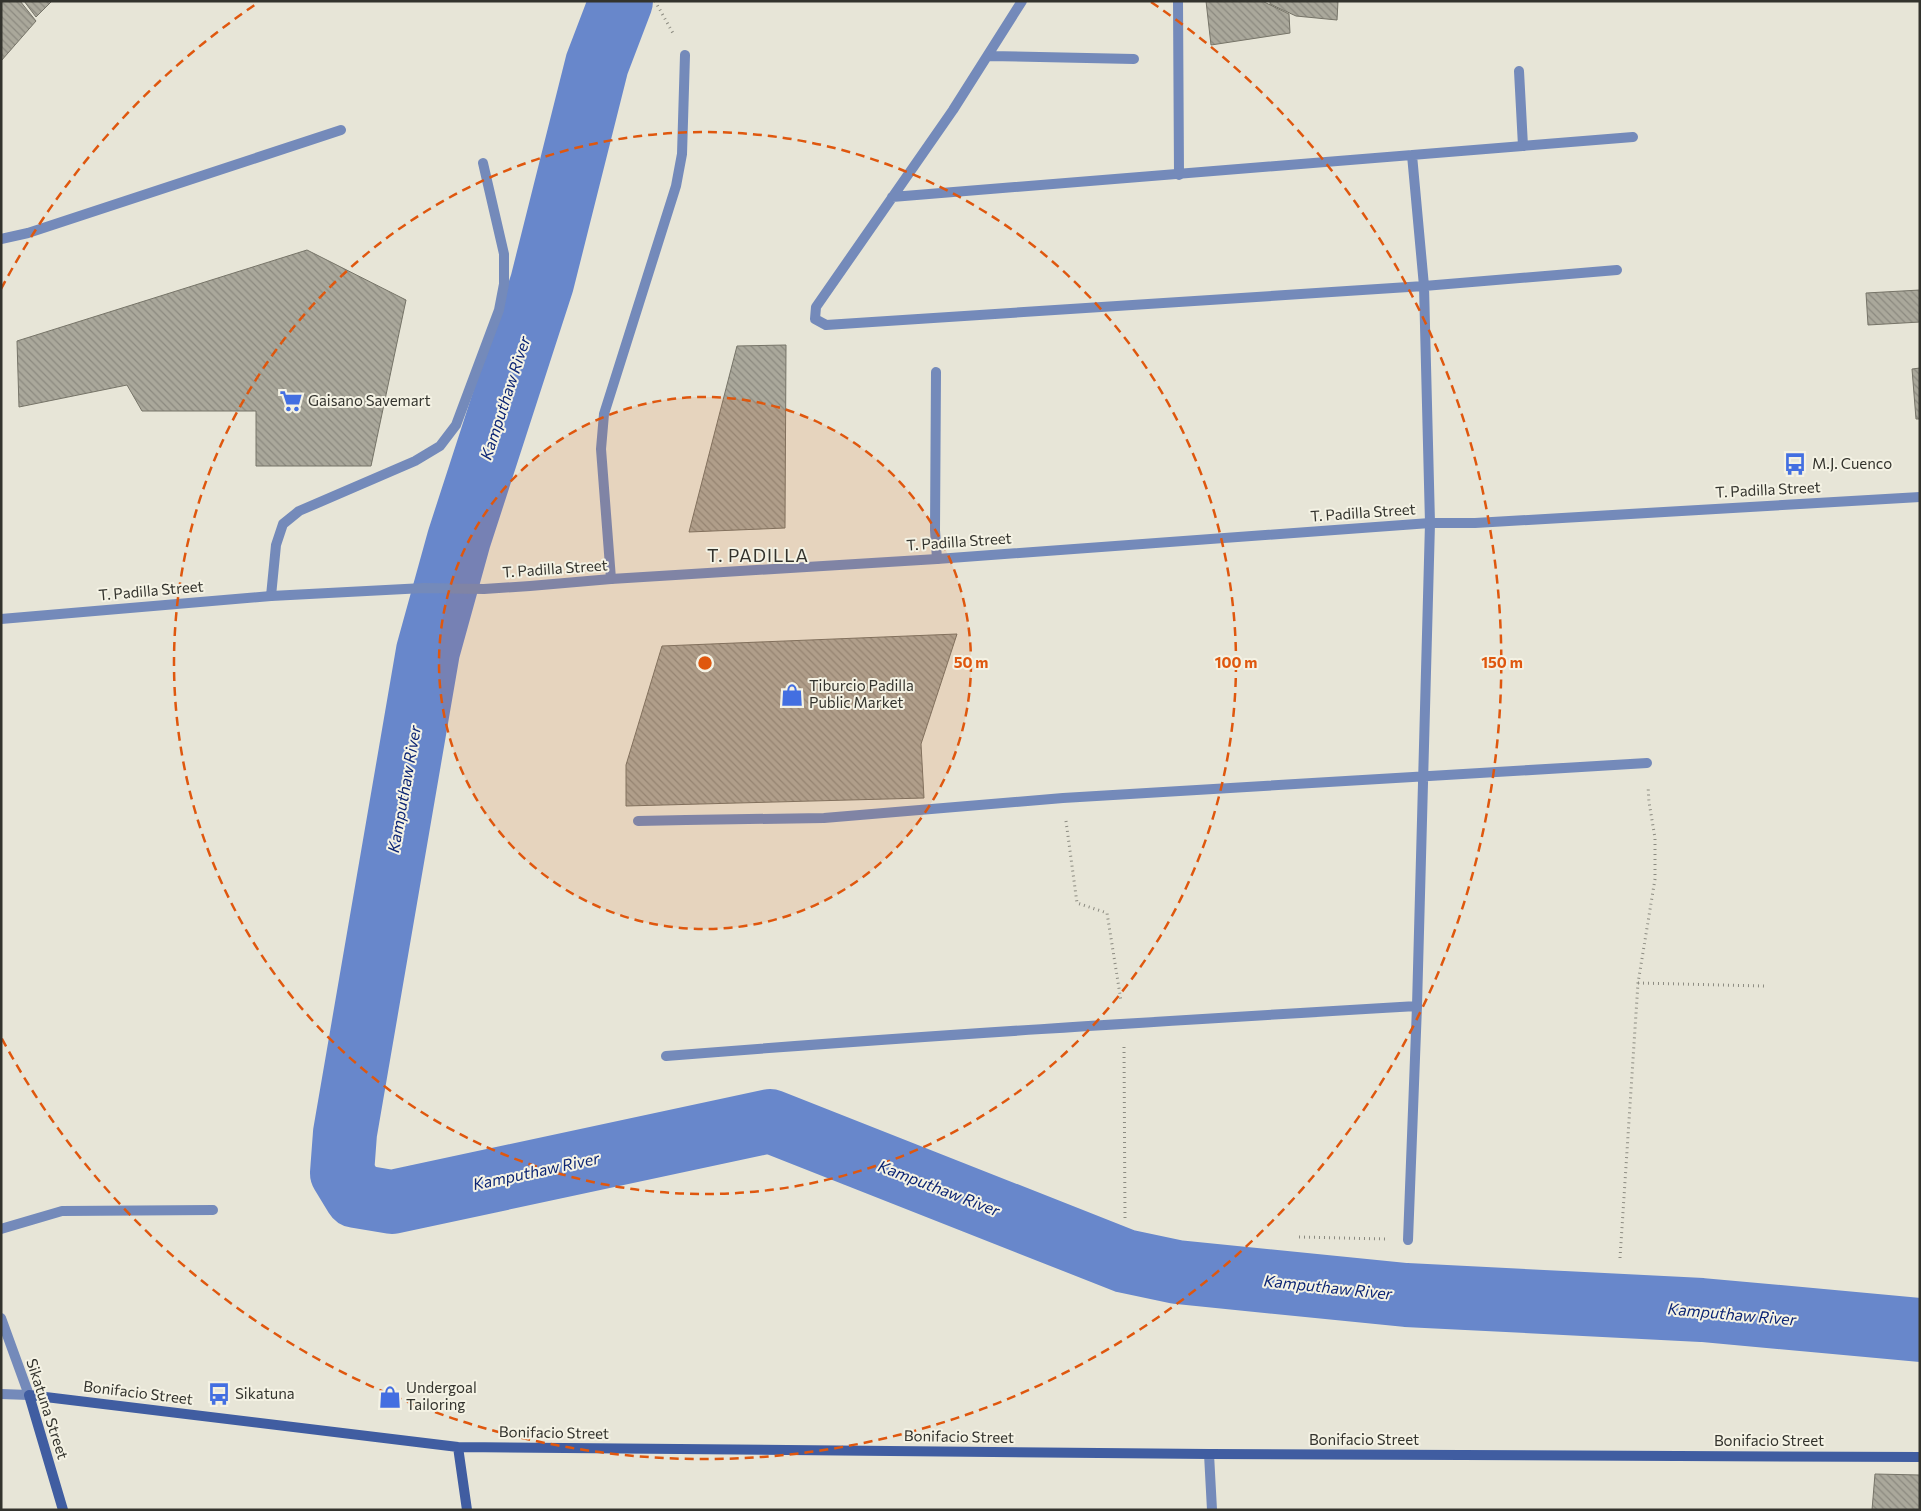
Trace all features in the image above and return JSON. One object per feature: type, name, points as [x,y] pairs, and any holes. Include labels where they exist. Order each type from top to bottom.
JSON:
[{"type":"main road","name":"Bonifacio Street","points":[[29,1395],[458,1447],[1209,1454],[1920,1457]]},
{"type":"main road","name":"Sikatuna Street","points":[[29,1395],[63,1510]]},
{"type":"main road","points":[[458,1447],[466,1510]]},
{"type":"street","points":[[1022,1],[953,110],[816,307],[815,319],[826,325],[1424,286],[1617,270]]},
{"type":"street","points":[[1178,1],[1180,174]]},
{"type":"street","points":[[611,579],[601,449],[604,414],[676,186],[683,146],[685,55]]},
{"type":"street","points":[[988,56],[1134,59]]},
{"type":"street","points":[[1519,70],[1523,146]]},
{"type":"street","points":[[1,239],[38,230],[341,130]]},
{"type":"street","points":[[892,197],[1633,137]]},
{"type":"street","points":[[1408,1240],[1417,1006],[1430,523],[1424,286],[1412,154]]},
{"type":"street","points":[[272,596],[276,545],[283,524],[299,510],[414,461],[440,446],[456,425],[499,310],[504,284],[504,254],[483,163]]},
{"type":"street","points":[[936,372],[935,530],[938,559]]},
{"type":"street","name":"T. Padilla Street","points":[[1,619],[272,596],[424,588],[484,589],[611,579],[938,559],[1430,523],[1475,523],[1920,497]]},
{"type":"street","points":[[638,821],[824,818],[1063,798],[1422,778],[1647,763]]},
{"type":"street","points":[[666,1056],[1105,1024],[1417,1006]]},
{"type":"street","points":[[1,1229],[62,1211],[213,1210]]},
{"type":"street","name":"Sikatuna Street","points":[[1,1318],[29,1395]]},
{"type":"street","name":"Bonifacio Street","points":[[1,1394],[29,1395]]},
{"type":"street","points":[[1209,1454],[1212,1510]]},
{"type":"path","points":[[655,1],[685,55]]},
{"type":"path","points":[[1620,1258],[1638,983],[1655,879],[1655,838],[1649,802],[1647,763]]},
{"type":"path","points":[[1638,983],[1764,986]]},
{"type":"path","points":[[1299,1237],[1408,1240]]},
{"type":"building","points":[[1,1],[20,1],[36,21],[1,61]]},
{"type":"building","points":[[24,1],[52,1],[36,17]]},
{"type":"building","points":[[1206,1],[1262,1],[1289,14],[1290,33],[1211,45]]},
{"type":"building","points":[[1270,1],[1338,1],[1337,20],[1296,16],[1270,4]]},
{"type":"building","points":[[307,250],[406,300],[371,466],[256,466],[256,411],[142,411],[127,385],[19,407],[17,341]]},
{"type":"building","points":[[1920,290],[1920,322],[1868,325],[1866,293]]},
{"type":"building","points":[[786,345],[785,528],[689,532],[737,346]]},
{"type":"building","points":[[1920,368],[1920,419],[1916,419],[1912,369]]},
{"type":"building","name":"Tiburcio Padilla Public Market","points":[[957,634],[921,744],[924,798],[626,806],[626,765],[662,646]]},
{"type":"building","points":[[1875,1474],[1920,1475],[1920,1510],[1872,1510]]},
{"type":"waterway","name":"Kamputhaw River","points":[[621,1],[597,64],[542,283],[459,539],[428,651],[345,1133],[342,1173],[356,1196],[392,1202],[770,1121],[1125,1261],[1177,1272],[1406,1295],[1702,1310],[1920,1330]]},
{"type":"place","name":"Gaisano Savemart","points":[[291,401]]},
{"type":"place","name":"M.J. Cuenco","points":[[1795,464]]},
{"type":"place","name":"Tiburcio Padilla Public Market","points":[[792,695]]},
{"type":"place","name":"Sikatuna","points":[[219,1394]]},
{"type":"place","name":"Undergoal Tailoring","points":[[390,1397]]},
{"type":"district","name":"T. PADILLA","points":[[758,556]]}]
